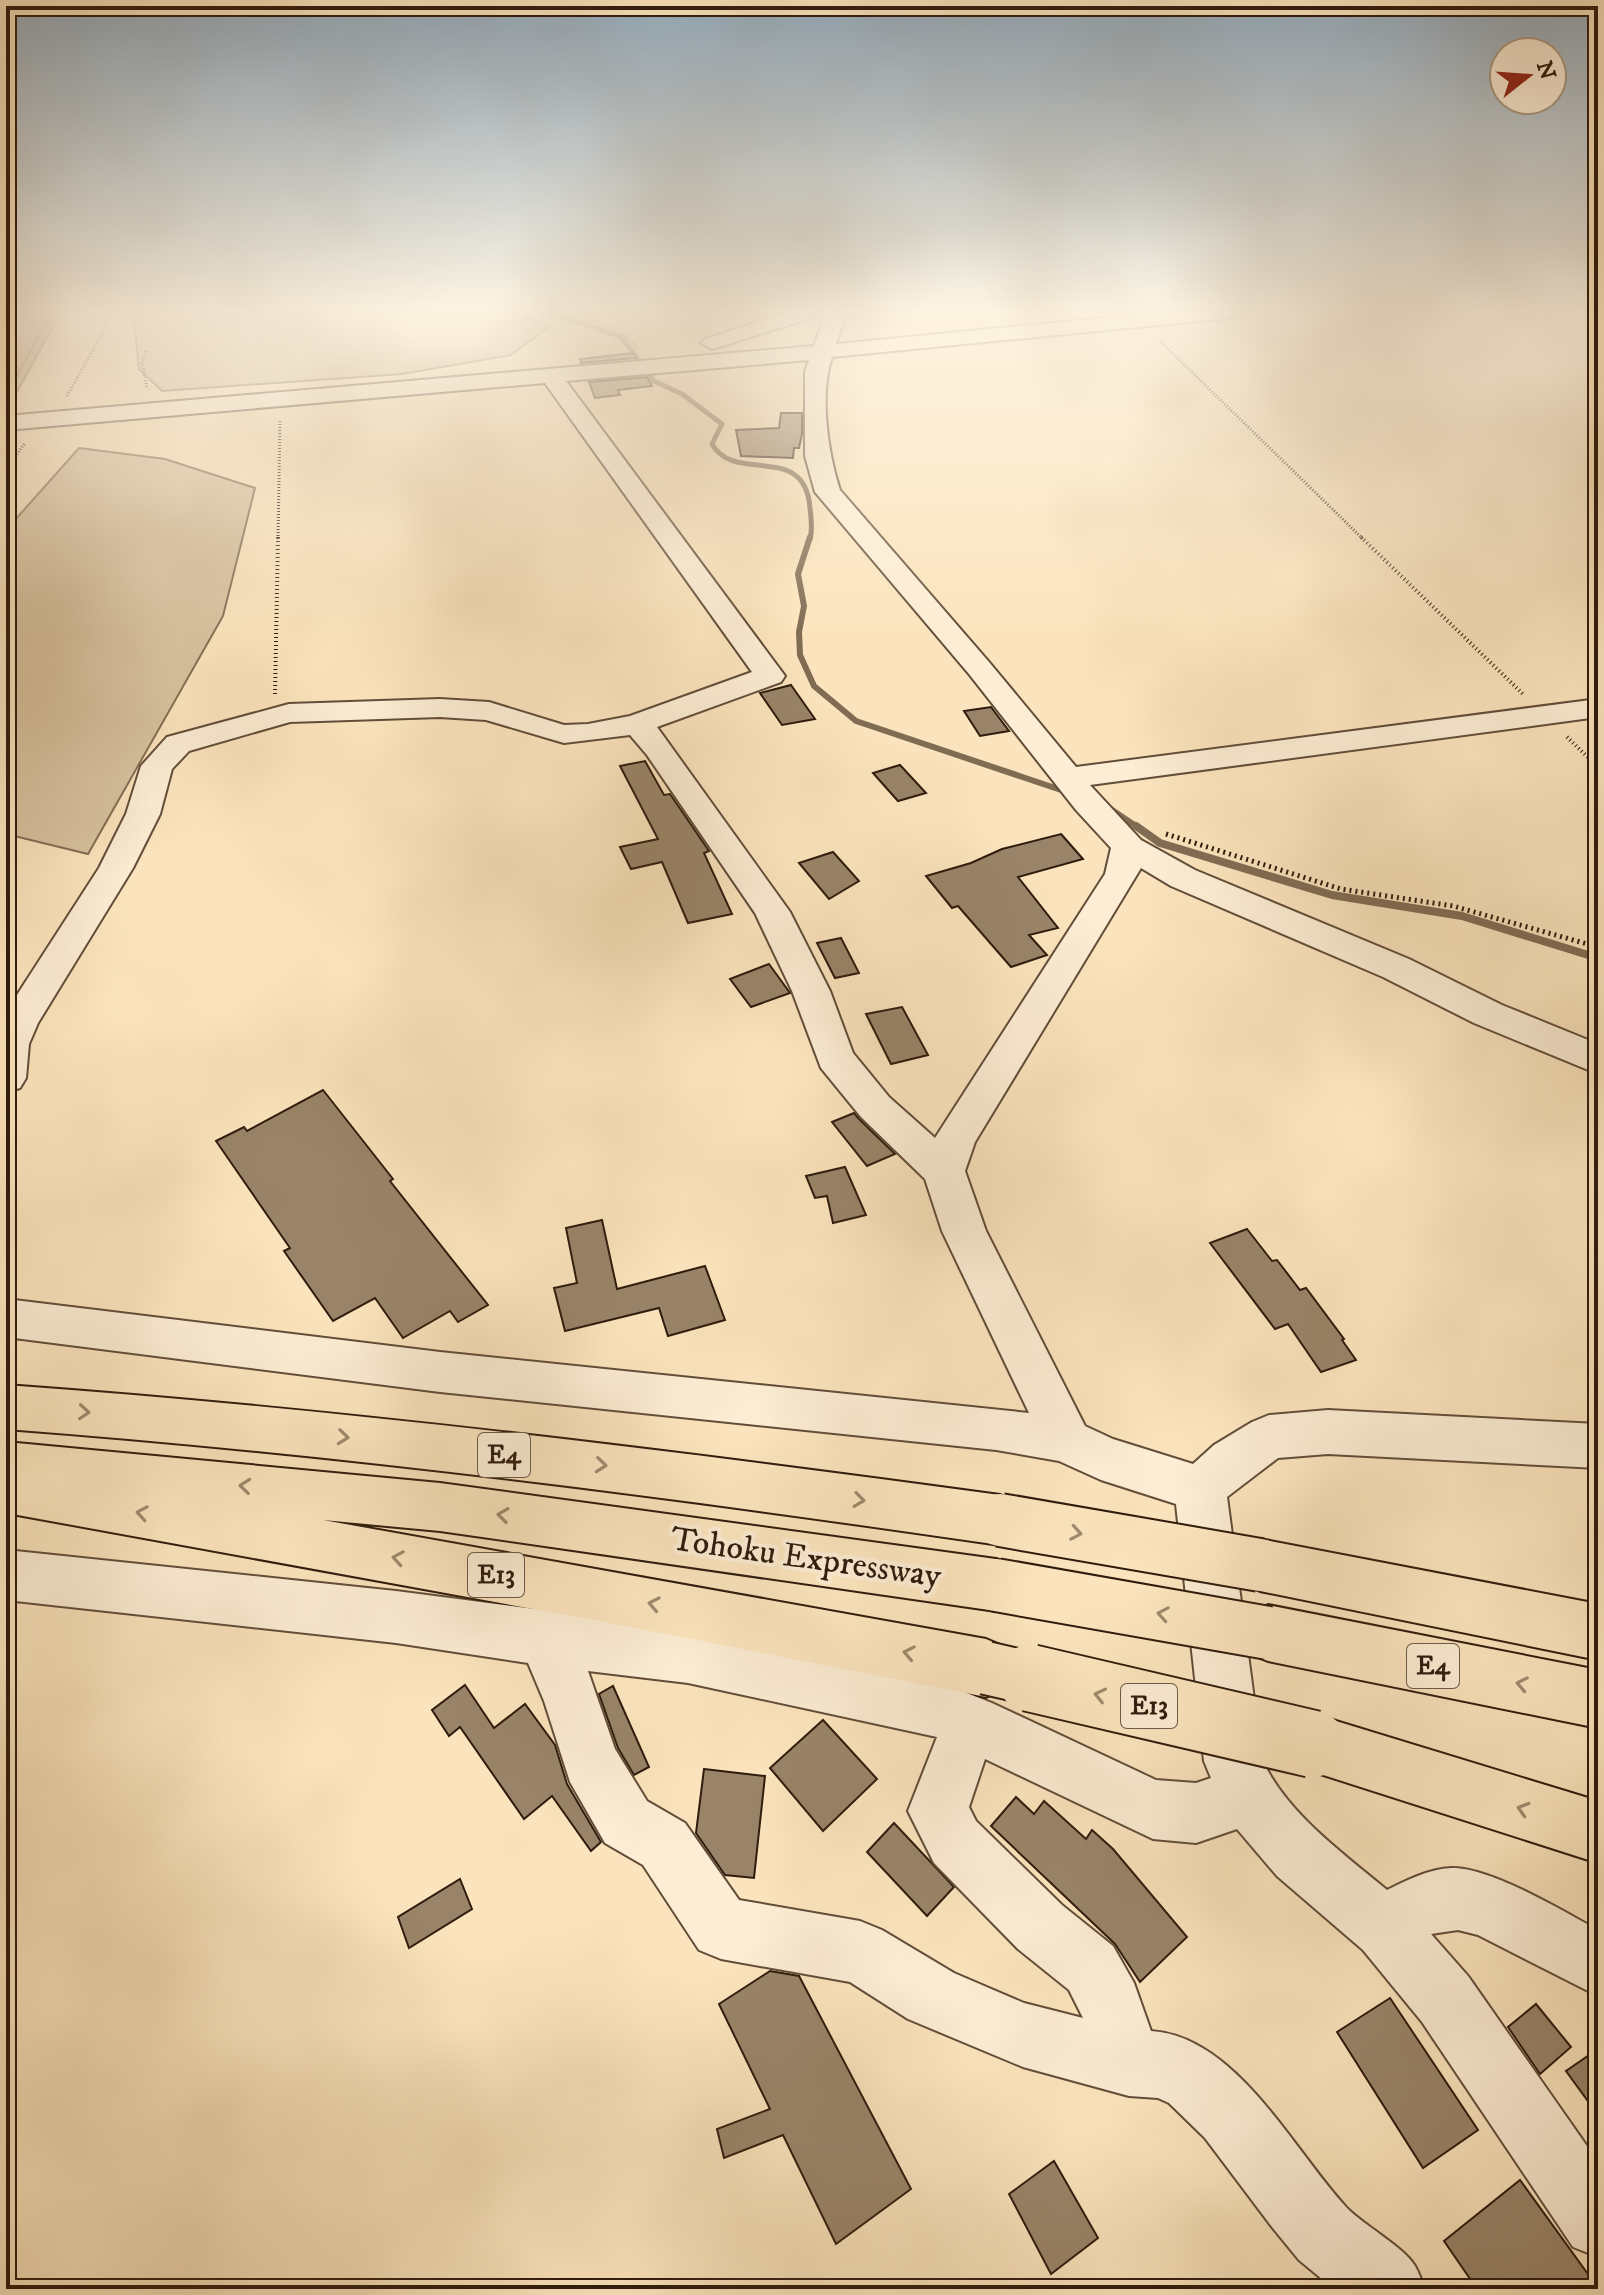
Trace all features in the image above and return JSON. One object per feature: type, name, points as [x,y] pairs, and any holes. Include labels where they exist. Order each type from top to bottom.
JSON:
[{"type":"highway","name":"E4","points":[[6,1407],[134,1415],[613,1467],[1000,1520],[1281,1569],[1598,1632]]},
{"type":"highway","name":"Tohoku Expressway","points":[[6,1465],[440,1507],[996,1585],[1268,1633],[1598,1699]]},
{"type":"highway","name":"E13","points":[[6,1489],[610,1596],[986,1668],[1313,1744],[1598,1832]]},
{"type":"highway","points":[[1281,1569],[1598,1620]]},
{"type":"street","points":[[6,423],[55,419]]},
{"type":"street","points":[[6,1078],[9,1044],[19,1022],[116,868],[143,814],[157,766],[178,744],[275,716],[466,709],[489,711],[543,729],[578,734],[637,724],[770,676],[582,419]]},
{"type":"street","points":[[817,419],[817,456],[828,492],[979,668],[1076,789],[1144,839],[1183,878],[1396,968],[1488,1014],[1598,1060]]},
{"type":"street","points":[[1076,789],[1598,708]]},
{"type":"street","points":[[637,724],[659,749],[772,912],[811,991],[835,1058],[875,1107],[944,1171],[964,1231],[1067,1441]]},
{"type":"street","points":[[944,1171],[955,1140],[1144,839]]},
{"type":"street","points":[[6,1318],[456,1374],[996,1429],[1067,1441],[1101,1458],[1200,1489]]},
{"type":"street","points":[[1200,1489],[1232,1461],[1269,1437],[1342,1433],[1598,1446]]},
{"type":"street","points":[[1200,1489],[1233,1761],[1248,1796],[1298,1855],[1385,1928],[1445,1999],[1598,2222]]},
{"type":"street","points":[[6,1575],[396,1617],[688,1656],[936,1709],[1153,1809],[1196,1813],[1248,1796]]},
{"type":"street","points":[[545,1639],[572,1700],[590,1762],[626,1822],[664,1844],[721,1928],[860,1952],[931,1996],[1023,2035],[1129,2063],[1164,2065],[1192,2080],[1229,2114],[1324,2235],[1389,2289]]},
{"type":"street","points":[[972,1723],[945,1786],[938,1811],[955,1842],[1040,1927],[1091,1968],[1111,2006],[1129,2063]]},
{"type":"street","points":[[1385,1928],[1410,1909],[1458,1899],[1488,1908],[1598,1964]]},
{"type":"path","points":[[275,716],[281,419]]},
{"type":"path","points":[[1241,419],[1598,767]]},
{"type":"path","points":[[1144,839],[1341,889],[1453,906],[1598,947]]},
{"type":"shaded area","points":[[79,448],[165,459],[255,488],[223,616],[88,854],[6,834],[6,530]]},
{"type":"building","points":[[780,419],[802,419],[799,448],[794,448],[793,458],[741,456],[736,430],[779,428]]},
{"type":"building","points":[[791,685],[815,719],[782,725],[760,693]]},
{"type":"building","points":[[991,707],[1009,731],[980,736],[964,711]]},
{"type":"building","points":[[645,761],[664,795],[670,794],[709,851],[704,853],[732,914],[688,923],[662,862],[631,869],[620,847],[658,839],[620,766]]},
{"type":"building","points":[[900,765],[926,793],[898,801],[873,773]]},
{"type":"building","points":[[1061,834],[1083,859],[1018,877],[1058,928],[1029,935],[1047,955],[1011,967],[958,906],[952,908],[926,876],[971,863],[1002,849]]},
{"type":"building","points":[[833,852],[859,881],[829,899],[799,863]]},
{"type":"building","points":[[841,938],[859,973],[835,978],[817,943]]},
{"type":"building","points":[[769,964],[790,993],[751,1007],[730,979]]},
{"type":"building","points":[[902,1007],[928,1055],[891,1064],[866,1014]]},
{"type":"building","points":[[323,1090],[488,1305],[458,1322],[450,1311],[403,1338],[375,1298],[333,1321],[284,1251],[290,1248],[216,1141],[244,1127],[247,1131]]},
{"type":"building","points":[[854,1113],[895,1154],[867,1166],[832,1122]]},
{"type":"building","points":[[845,1167],[866,1215],[833,1223],[827,1196],[815,1198],[806,1176]]},
{"type":"building","points":[[602,1220],[617,1289],[705,1266],[725,1320],[668,1336],[659,1308],[565,1331],[554,1288],[577,1283],[566,1228]]},
{"type":"building","points":[[1247,1229],[1300,1290],[1306,1288],[1356,1360],[1321,1372],[1288,1324],[1275,1329],[1210,1243]]},
{"type":"building","points":[[465,1685],[494,1728],[525,1704],[555,1745],[567,1784],[601,1842],[591,1851],[552,1796],[524,1819],[460,1727],[449,1736],[432,1710]]},
{"type":"building","points":[[613,1686],[649,1767],[634,1775],[618,1748],[599,1694]]},
{"type":"building","points":[[823,1720],[877,1779],[823,1831],[770,1768]]},
{"type":"building","points":[[704,1769],[765,1776],[754,1878],[725,1875],[696,1833]]},
{"type":"building","points":[[1016,1797],[1034,1814],[1044,1801],[1086,1839],[1092,1830],[1113,1849],[1187,1937],[1140,1982],[1115,1944],[991,1826]]},
{"type":"building","points":[[894,1823],[954,1887],[927,1916],[867,1852]]},
{"type":"building","points":[[460,1879],[472,1909],[409,1948],[398,1917]]},
{"type":"building","points":[[770,1971],[799,1976],[911,2189],[836,2244],[783,2135],[724,2158],[717,2129],[770,2109],[719,2004]]},
{"type":"building","points":[[1390,1998],[1478,2130],[1423,2168],[1337,2032]]},
{"type":"building","points":[[1536,2004],[1571,2047],[1540,2074],[1508,2027]]},
{"type":"building","points":[[1598,2049],[1598,2115],[1566,2071]]},
{"type":"building","points":[[1054,2161],[1098,2238],[1051,2274],[1009,2194]]},
{"type":"building","points":[[1520,2180],[1598,2289],[1477,2289],[1444,2241]]},
{"type":"waterway","points":[[715,419],[722,424],[712,444],[723,456],[736,462],[783,469],[796,476],[805,488],[810,508],[810,539]]},
{"type":"waterway","points":[[810,537],[798,574],[804,606],[799,632],[800,655],[814,686],[856,721],[1070,793]]},
{"type":"waterway","points":[[1103,804],[1136,826]]},
{"type":"waterway","points":[[1136,826],[1160,843],[1332,895],[1462,916],[1598,958]]}]
